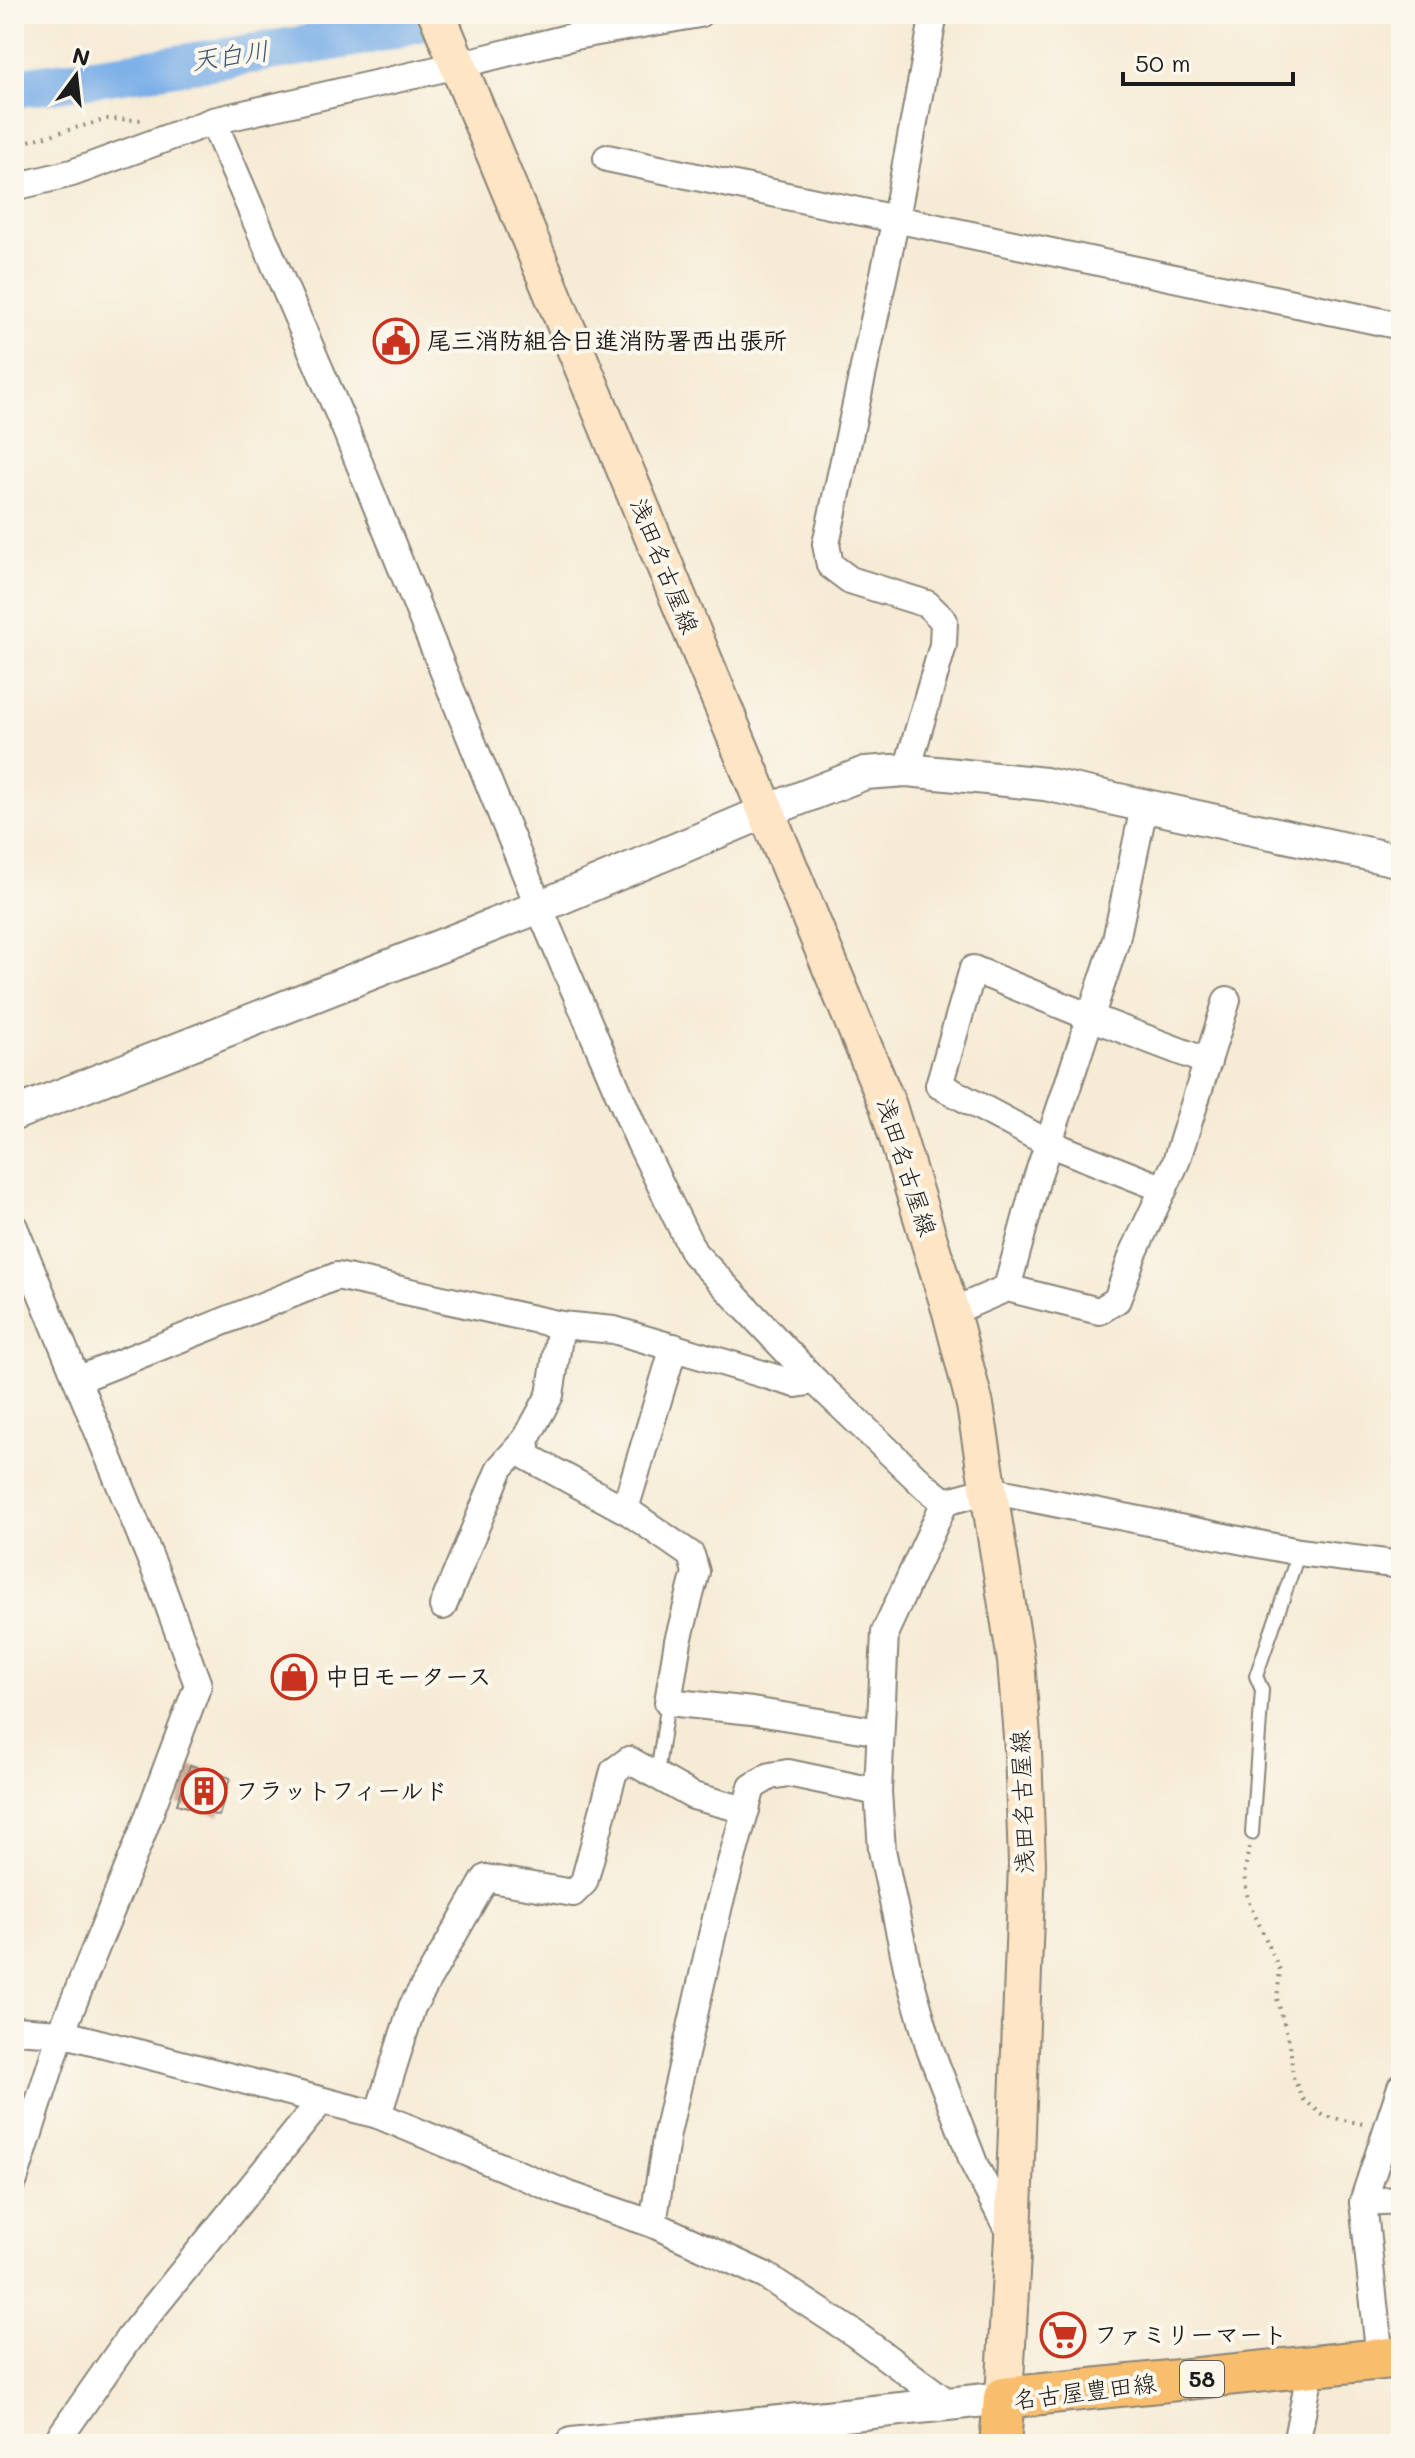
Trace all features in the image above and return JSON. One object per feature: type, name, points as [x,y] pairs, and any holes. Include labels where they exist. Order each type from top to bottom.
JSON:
[{"type":"main road","name":"浅田名古屋線","points":[[437,14],[888,1106],[951,1312],[975,1405],[1016,1661],[1026,1850],[1013,2237],[1004,2398]]},
{"type":"main road","name":"名古屋豊田線","points":[[1000,2444],[1004,2398],[1390,2358]]},
{"type":"street","points":[[14,187],[72,173],[213,121],[575,36],[699,14]]},
{"type":"street","points":[[907,770],[943,645],[944,621],[927,604],[850,580],[830,565],[826,544],[896,218],[934,14]]},
{"type":"street","points":[[213,121],[345,428],[539,907],[640,1143],[694,1253],[815,1381],[945,1502]]},
{"type":"street","points":[[607,158],[1401,326]]},
{"type":"street","points":[[14,1114],[539,907],[865,773],[907,770],[1045,784],[1401,861]]},
{"type":"street","points":[[1007,1288],[1048,1143],[1116,940],[1144,807]]},
{"type":"street","points":[[1164,1189],[1048,1143],[939,1085],[973,969],[1208,1062]]},
{"type":"street","points":[[951,1312],[1007,1288],[1099,1311],[1117,1300],[1133,1254],[1176,1162],[1227,1000]]},
{"type":"street","points":[[14,1227],[160,1582],[198,1685],[140,1839],[61,2033],[14,2180]]},
{"type":"street","points":[[77,1380],[337,1276],[561,1325],[614,1330],[796,1384],[815,1381]]},
{"type":"street","points":[[443,1606],[500,1468],[526,1439],[550,1395],[561,1325]]},
{"type":"street","points":[[625,1509],[674,1347]]},
{"type":"street","points":[[526,1439],[528,1457],[625,1509],[691,1555],[696,1572],[678,1641],[668,1702],[752,1711],[880,1732]]},
{"type":"street","points":[[1013,2237],[975,2166],[930,2049],[908,1972],[882,1850],[878,1792],[885,1632],[945,1502],[989,1490],[1299,1552],[1401,1565]]},
{"type":"street","points":[[378,2115],[412,2007],[486,1878],[573,1893],[584,1882],[614,1771],[629,1760],[693,1796],[746,1810]]},
{"type":"street","points":[[653,2224],[667,2133],[719,1905],[752,1787],[776,1774],[788,1773],[878,1792]]},
{"type":"street","points":[[14,2030],[61,2033],[378,2115],[566,2194],[653,2224],[766,2276],[855,2334],[947,2402]]},
{"type":"street","points":[[1390,2358],[1363,2202],[1401,2087]]},
{"type":"street","points":[[55,2444],[129,2338],[321,2101]]},
{"type":"street","points":[[1363,2202],[1401,2200]]},
{"type":"street","points":[[1296,2444],[1311,2368]]},
{"type":"street","points":[[572,2444],[1004,2398]]},
{"type":"lane","points":[[1252,1833],[1262,1690],[1256,1676],[1299,1552]]},
{"type":"lane","points":[[657,1774],[668,1702]]},
{"type":"path","points":[[14,145],[108,119],[153,120]]},
{"type":"path","points":[[1252,1833],[1244,1875],[1248,1900],[1280,1970],[1277,1999],[1290,2044],[1293,2077],[1303,2099],[1324,2116],[1387,2128]]},
{"type":"building","name":"フラットフィールド","points":[[190,1765],[230,1778],[219,1816],[177,1804]]},
{"type":"waterway","name":"天白川","points":[[14,88],[331,41],[443,14]]},
{"type":"place","name":"尾三消防組合日進消防署西出張所","points":[[396,341]]},
{"type":"place","name":"中日モータース","points":[[294,1677]]},
{"type":"place","name":"フラットフィールド","points":[[204,1791]]},
{"type":"place","name":"ファミリーマート","points":[[1063,2335]]}]
